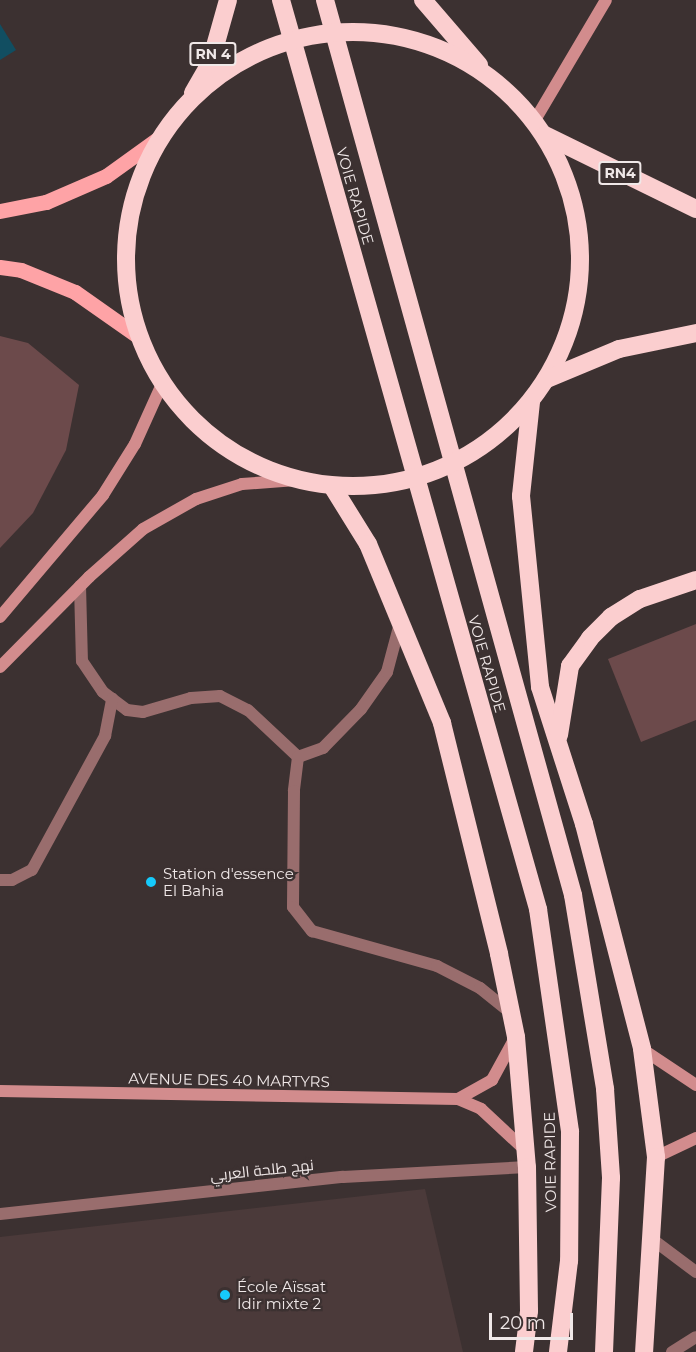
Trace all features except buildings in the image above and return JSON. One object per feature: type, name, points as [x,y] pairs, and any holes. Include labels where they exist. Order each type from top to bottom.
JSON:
[{"type":"highway","name":"RN 4","points":[[187,103],[210,64],[228,0]]},
{"type":"highway","name":"VOIE RAPIDE","points":[[281,0],[538,909],[570,1132],[568,1261],[558,1352]]},
{"type":"highway","name":"VOIE RAPIDE","points":[[325,0],[573,895],[605,1089],[611,1178],[604,1352]]},
{"type":"highway","points":[[423,0],[484,71],[535,120],[568,181],[580,231],[580,272],[569,333],[547,379],[531,402],[483,446],[425,476],[381,487],[332,486],[296,480],[236,456],[187,416],[163,382],[139,337],[130,309],[126,240],[131,207],[163,135],[187,103],[238,63],[298,38],[349,32],[387,33],[427,44],[484,71]]},
{"type":"highway","name":"RN4","points":[[545,135],[696,209]]},
{"type":"highway","points":[[547,379],[619,349],[696,333]]},
{"type":"highway","points":[[531,402],[521,496],[525,564],[540,687],[584,824],[642,1049],[656,1157],[644,1352]]},
{"type":"highway","points":[[332,486],[368,544],[401,619],[442,723],[511,1013],[516,1037],[526,1158],[529,1311],[524,1352]]},
{"type":"highway","points":[[558,743],[570,666],[590,638],[611,617],[640,599],[696,580]]},
{"type":"main road","points":[[535,120],[606,0]]},
{"type":"main road","points":[[0,212],[46,202],[106,176],[163,135]]},
{"type":"main road","points":[[0,267],[21,270],[75,292],[139,337]]},
{"type":"main road","points":[[0,617],[103,495],[135,444],[163,382]]},
{"type":"main road","points":[[0,667],[80,586],[143,529],[196,500],[242,484],[296,480]]},
{"type":"main road","points":[[458,1099],[492,1080],[516,1037]]},
{"type":"main road","points":[[642,1049],[696,1085]]},
{"type":"main road","name":"AVENUE DES 40 MARTYRS","points":[[0,1091],[458,1099]]},
{"type":"main road","points":[[458,1099],[481,1109],[526,1158]]},
{"type":"main road","points":[[656,1157],[696,1138]]},
{"type":"street","points":[[80,586],[82,662],[103,692],[127,710],[143,712],[191,698],[220,696],[248,710],[298,758]]},
{"type":"street","points":[[298,758],[322,748],[361,709],[387,672],[401,619]]},
{"type":"street","points":[[0,880],[12,880],[32,870],[105,736],[112,699]]},
{"type":"street","points":[[298,758],[294,791],[293,907],[312,931],[437,966],[480,988],[511,1013]]},
{"type":"street","name":"نهج طلحة العربي","points":[[0,1214],[526,1158]]},
{"type":"street","points":[[652,1239],[696,1272]]},
{"type":"street","points":[[672,1352],[686,1348],[696,1337]]},
{"type":"shaded area","points":[[0,336],[28,343],[79,385],[66,450],[33,513],[0,548]]},
{"type":"shaded area","points":[[696,624],[696,720],[641,742],[608,659]]},
{"type":"shaded area","name":"École Aïssat Idir mixte 2","points":[[425,1189],[463,1352],[0,1352],[0,1237]]},
{"type":"place","name":"Station d'essence El Bahia","points":[[151,882]]},
{"type":"place","name":"École Aïssat Idir mixte 2","points":[[225,1295]]}]
